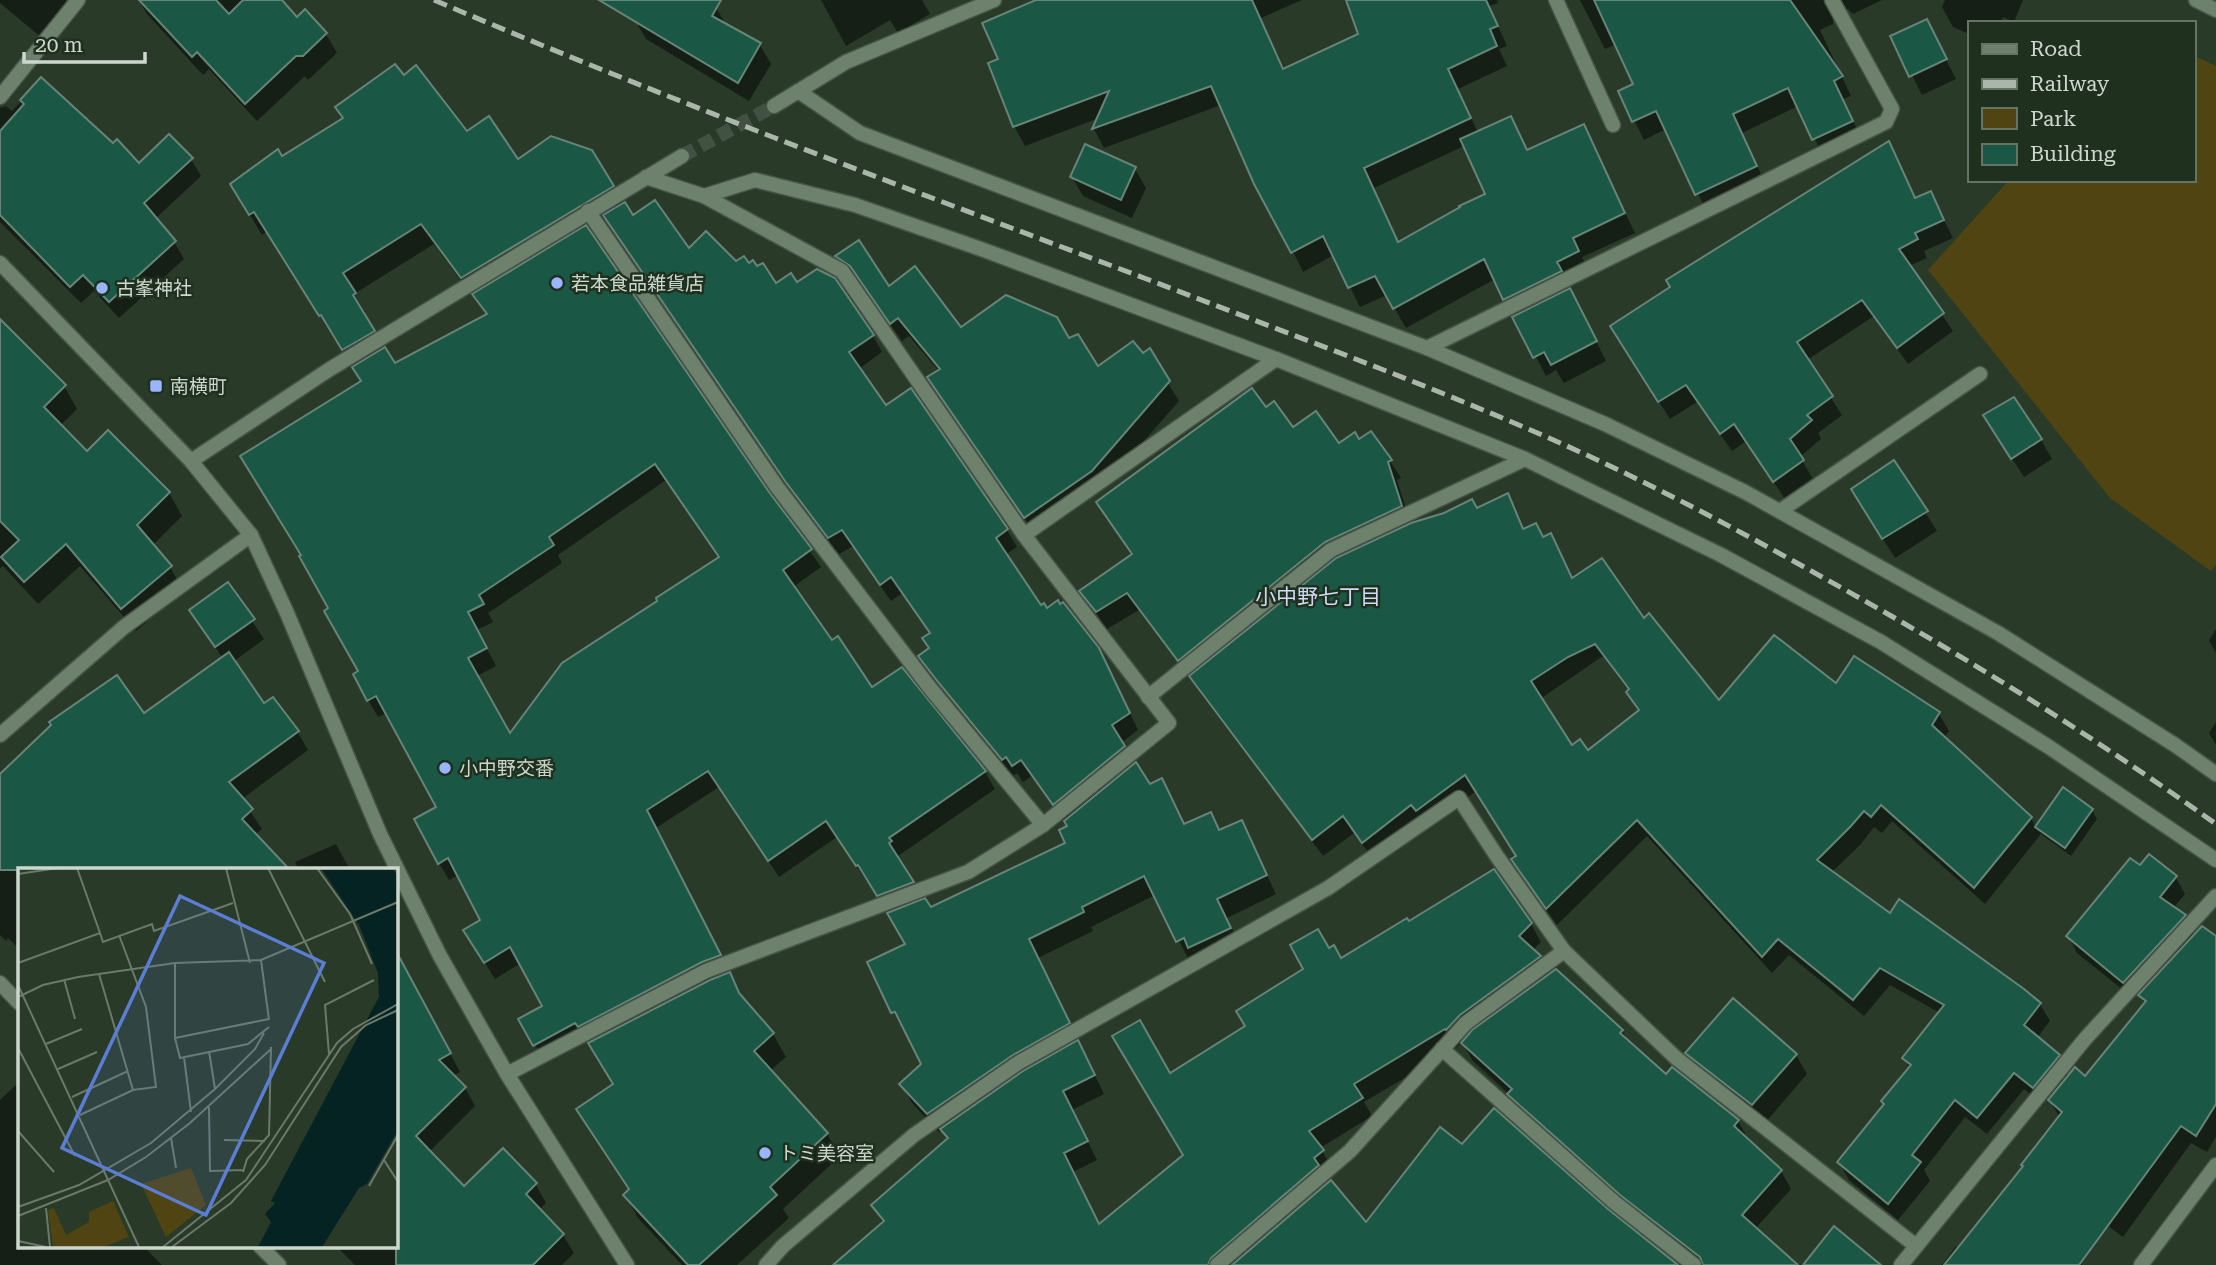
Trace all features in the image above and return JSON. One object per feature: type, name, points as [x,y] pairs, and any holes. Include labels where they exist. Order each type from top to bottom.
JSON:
[{"type":"street","points":[[0,97],[78,0]]},
{"type":"street","points":[[774,106],[846,62],[994,0]]},
{"type":"street","points":[[1556,0],[1613,125]]},
{"type":"street","points":[[1427,348],[1886,122],[1892,109],[1832,0]]},
{"type":"street","points":[[2196,0],[2216,10]]},
{"type":"street","points":[[798,91],[860,133],[1427,348],[1605,424],[1780,511],[1998,634],[2175,745],[2216,774]]},
{"type":"street","points":[[191,461],[330,369],[682,156]]},
{"type":"street","points":[[507,1074],[706,971],[968,872],[1043,825],[1169,723],[1024,535],[842,271],[704,197],[646,177]]},
{"type":"street","points":[[704,197],[755,180],[855,205],[1276,359],[1525,459],[1721,555],[1881,642],[2049,747],[2216,860]]},
{"type":"street","points":[[588,211],[777,488],[930,688],[1043,825]]},
{"type":"street","points":[[0,263],[191,461],[251,536],[397,868]]},
{"type":"street","points":[[1024,535],[1276,359]]},
{"type":"street","points":[[1780,511],[1979,374]]},
{"type":"street","points":[[1148,697],[1331,550],[1525,459]]},
{"type":"street","points":[[0,735],[124,627],[251,536]]},
{"type":"street","points":[[766,1265],[783,1246],[914,1135],[1017,1063],[1328,888],[1459,798],[1564,951],[1676,1058],[1916,1246]]},
{"type":"street","points":[[397,869],[440,957],[507,1074],[627,1265]]},
{"type":"street","points":[[1900,1265],[2085,1039],[2216,896]]},
{"type":"street","points":[[1217,1265],[1350,1151],[1466,1023],[1564,951]]},
{"type":"street","points":[[0,983],[18,1002]]},
{"type":"street","points":[[1442,1049],[1615,1202],[1693,1265]]},
{"type":"street","points":[[2141,1265],[2216,1165]]},
{"type":"street","points":[[262,1248],[279,1265]]},
{"type":"green space","points":[[2195,56],[2216,66],[2216,565],[2211,571],[2110,498],[1928,270],[2007,182],[2195,182]]},
{"type":"building","points":[[139,0],[216,0],[229,14],[243,0],[282,0],[297,17],[305,9],[327,33],[303,56],[296,56],[245,104],[197,52],[192,57]]},
{"type":"building","points":[[599,0],[721,0],[712,16],[761,43],[738,83]]},
{"type":"building","points":[[1036,0],[1252,0],[1283,69],[1358,34],[1346,0],[1486,0],[1498,26],[1490,29],[1497,46],[1448,69],[1471,118],[1364,168],[1398,242],[1485,194],[1460,139],[1511,116],[1527,150],[1584,124],[1625,213],[1573,238],[1579,251],[1557,262],[1562,271],[1503,300],[1484,259],[1393,309],[1375,276],[1348,288],[1323,236],[1291,253],[1254,184],[1211,86],[1092,129],[1109,91],[1013,127],[988,63],[998,59],[982,23]]},
{"type":"building","points":[[1594,0],[1790,0],[1843,76],[1834,81],[1853,121],[1812,140],[1788,88],[1733,114],[1757,166],[1695,195],[1656,111],[1632,122],[1618,91],[1633,84]]},
{"type":"building","points":[[1927,19],[1947,59],[1909,77],[1890,36]]},
{"type":"building","points":[[395,64],[404,75],[416,65],[467,131],[489,116],[518,159],[551,136],[592,150],[614,186],[461,278],[421,224],[343,273],[375,331],[342,350],[254,212],[249,215],[230,184],[278,149],[282,156],[343,118],[335,107]]},
{"type":"building","points":[[41,77],[113,143],[117,139],[139,163],[169,134],[193,158],[144,203],[176,241],[109,302],[83,275],[70,287],[0,215],[0,131],[24,104],[20,100]]},
{"type":"building","points":[[1889,141],[1915,198],[1931,191],[1944,220],[1915,233],[1918,239],[1899,249],[1944,313],[1897,348],[1862,300],[1797,342],[1833,396],[1807,415],[1812,420],[1790,439],[1804,460],[1773,482],[1734,424],[1720,434],[1686,385],[1658,402],[1610,326],[1670,287],[1666,280]]},
{"type":"building","points":[[1085,144],[1136,167],[1121,200],[1070,177]]},
{"type":"building","points":[[655,200],[689,248],[706,231],[736,261],[744,256],[749,263],[753,260],[757,266],[763,263],[776,283],[791,273],[797,282],[817,269],[835,278],[874,335],[849,352],[886,405],[911,388],[1008,529],[996,538],[1041,605],[1044,603],[1047,608],[1058,600],[1060,604],[1063,602],[1099,648],[1130,713],[1112,725],[1125,746],[1053,805],[1021,760],[1012,766],[1006,757],[1002,760],[918,656],[929,648],[922,638],[930,633],[891,577],[880,585],[842,530],[828,538],[785,481],[603,215],[625,202],[633,215]]},
{"type":"building","points":[[586,225],[769,492],[812,549],[783,570],[832,640],[838,636],[872,687],[902,667],[986,771],[889,838],[892,841],[889,843],[914,882],[877,896],[826,821],[768,861],[708,771],[647,810],[721,955],[702,962],[578,1027],[575,1023],[533,1046],[518,1019],[542,1006],[510,947],[484,963],[463,930],[480,920],[448,858],[438,864],[414,819],[436,807],[376,696],[367,701],[353,674],[358,671],[324,611],[328,608],[299,556],[301,555],[240,456],[361,381],[352,367],[385,347],[395,363],[487,314],[472,294]],"holes":[[[655,464],[719,557],[562,663],[510,733],[468,658],[487,648],[468,612],[484,604],[479,595],[554,545],[549,537]]]},
{"type":"building","points":[[859,240],[889,286],[915,266],[961,327],[1006,295],[1057,317],[1069,338],[1078,334],[1098,366],[1133,341],[1143,353],[1150,348],[1170,381],[1092,471],[1024,518],[927,377],[940,369],[898,318],[890,324],[850,266],[835,256]]},
{"type":"building","points":[[1570,288],[1597,341],[1551,365],[1544,352],[1533,358],[1512,317]]},
{"type":"building","points":[[0,319],[66,385],[44,407],[87,451],[108,430],[170,492],[137,525],[172,566],[121,609],[66,544],[24,582],[1,557],[19,540],[0,521]]},
{"type":"building","points":[[1252,388],[1266,407],[1274,401],[1293,427],[1316,411],[1339,443],[1355,432],[1359,439],[1371,431],[1392,460],[1388,462],[1402,506],[1325,542],[1178,661],[1127,593],[1096,612],[1079,591],[1132,554],[1096,502]]},
{"type":"building","points":[[2014,397],[2042,439],[2011,459],[1983,415]]},
{"type":"building","points":[[1894,460],[1928,511],[1882,539],[1851,489]]},
{"type":"building","points":[[1508,493],[1523,529],[1536,523],[1543,537],[1551,533],[1572,578],[1602,558],[1644,618],[1649,613],[1719,700],[1774,635],[1836,683],[1854,656],[1940,712],[1932,725],[2032,817],[1974,888],[1881,805],[1871,817],[1864,811],[1817,860],[1890,913],[1899,899],[2024,989],[2041,1003],[2024,1025],[2060,1055],[2033,1088],[2014,1073],[1977,1118],[1955,1100],[1912,1155],[1921,1162],[1888,1204],[1837,1162],[1884,1104],[1881,1101],[1911,1065],[1902,1058],[1944,1005],[1880,968],[1853,1000],[1778,939],[1762,957],[1637,820],[1546,909],[1511,859],[1516,856],[1465,775],[1416,811],[1411,805],[1362,843],[1343,816],[1312,840],[1189,676],[1336,558],[1411,523],[1444,513],[1472,499],[1477,508]],"holes":[[[1595,644],[1629,689],[1626,692],[1639,710],[1588,750],[1580,739],[1572,745],[1531,681],[1568,657]]]},
{"type":"building","points":[[228,582],[255,619],[215,647],[189,610]]},
{"type":"building","points":[[229,652],[264,703],[273,697],[299,731],[229,782],[253,809],[242,819],[288,868],[0,870],[0,774],[51,725],[49,722],[117,675],[144,713]]},
{"type":"building","points":[[1136,762],[1150,784],[1162,778],[1184,824],[1211,812],[1219,830],[1242,820],[1267,875],[1217,899],[1231,928],[1188,948],[1184,938],[1176,942],[1144,876],[1082,907],[1084,912],[1029,939],[1070,1023],[1013,1055],[927,1114],[899,1084],[921,1064],[895,1012],[891,1013],[867,962],[905,944],[887,913],[925,898],[931,907],[1065,843],[1059,830],[1067,826],[1064,821]]},
{"type":"building","points":[[2063,787],[2093,809],[2065,848],[2035,827]]},
{"type":"building","points":[[2149,854],[2177,876],[2160,897],[2186,915],[2123,983],[2066,936],[2130,858],[2140,865]]},
{"type":"building","points":[[1494,869],[1532,923],[1519,936],[1541,956],[1460,1015],[1446,1030],[1354,1084],[1363,1098],[1309,1131],[1324,1150],[1314,1158],[1319,1165],[1211,1258],[1208,1265],[833,1265],[884,1221],[871,1205],[948,1138],[940,1129],[1023,1071],[1078,1040],[1095,1075],[1063,1091],[1088,1141],[1064,1153],[1099,1224],[1183,1155],[1112,1036],[1140,1020],[1170,1073],[1245,1026],[1236,1011],[1303,969],[1290,945],[1318,929],[1329,948],[1334,945],[1341,958],[1407,918],[1409,921]]},
{"type":"building","points":[[2202,926],[2216,936],[2216,1104],[2196,1136],[2181,1126],[2079,1265],[1944,1265],[2062,1112],[2048,1100],[2075,1067],[2085,1076],[2146,1001],[2138,995]]},
{"type":"building","points":[[397,953],[451,1053],[439,1060],[466,1087],[416,1136],[464,1186],[503,1148],[537,1183],[526,1194],[564,1234],[533,1265],[396,1265]]},
{"type":"building","points":[[1556,969],[1623,1030],[1620,1033],[1666,1074],[1672,1067],[1739,1120],[1734,1126],[1782,1170],[1742,1215],[1798,1265],[1703,1265],[1700,1257],[1620,1195],[1507,1094],[1512,1089],[1461,1043],[1472,1030]]},
{"type":"building","points":[[730,972],[739,993],[774,1033],[754,1051],[828,1133],[770,1187],[777,1195],[699,1265],[688,1265],[623,1195],[629,1189],[576,1109],[613,1084],[588,1043]]},
{"type":"building","points":[[1733,998],[1797,1054],[1752,1105],[1685,1053]]},
{"type":"building","points":[[1494,1108],[1608,1209],[1678,1265],[1232,1265],[1331,1180],[1366,1222],[1440,1127],[1462,1144]]},
{"type":"building","points":[[1834,1226],[1881,1265],[1803,1265]]},
{"type":"tunnel","points":[[682,156],[774,106]]},
{"type":"railway","points":[[434,0],[699,108],[1398,376],[1584,454],[1721,522],[1923,635],[2072,726],[2216,824]]},
{"type":"place","name":"若本食品雑貨店","points":[[557,283]]},
{"type":"place","name":"古峯神社","points":[[102,288]]},
{"type":"place","name":"南横町","points":[[156,386]]},
{"type":"place","name":"小中野交番","points":[[445,768]]},
{"type":"place","name":"トミ美容室","points":[[765,1153]]},
{"type":"district","name":"小中野七丁目","points":[[1318,597]]}]
